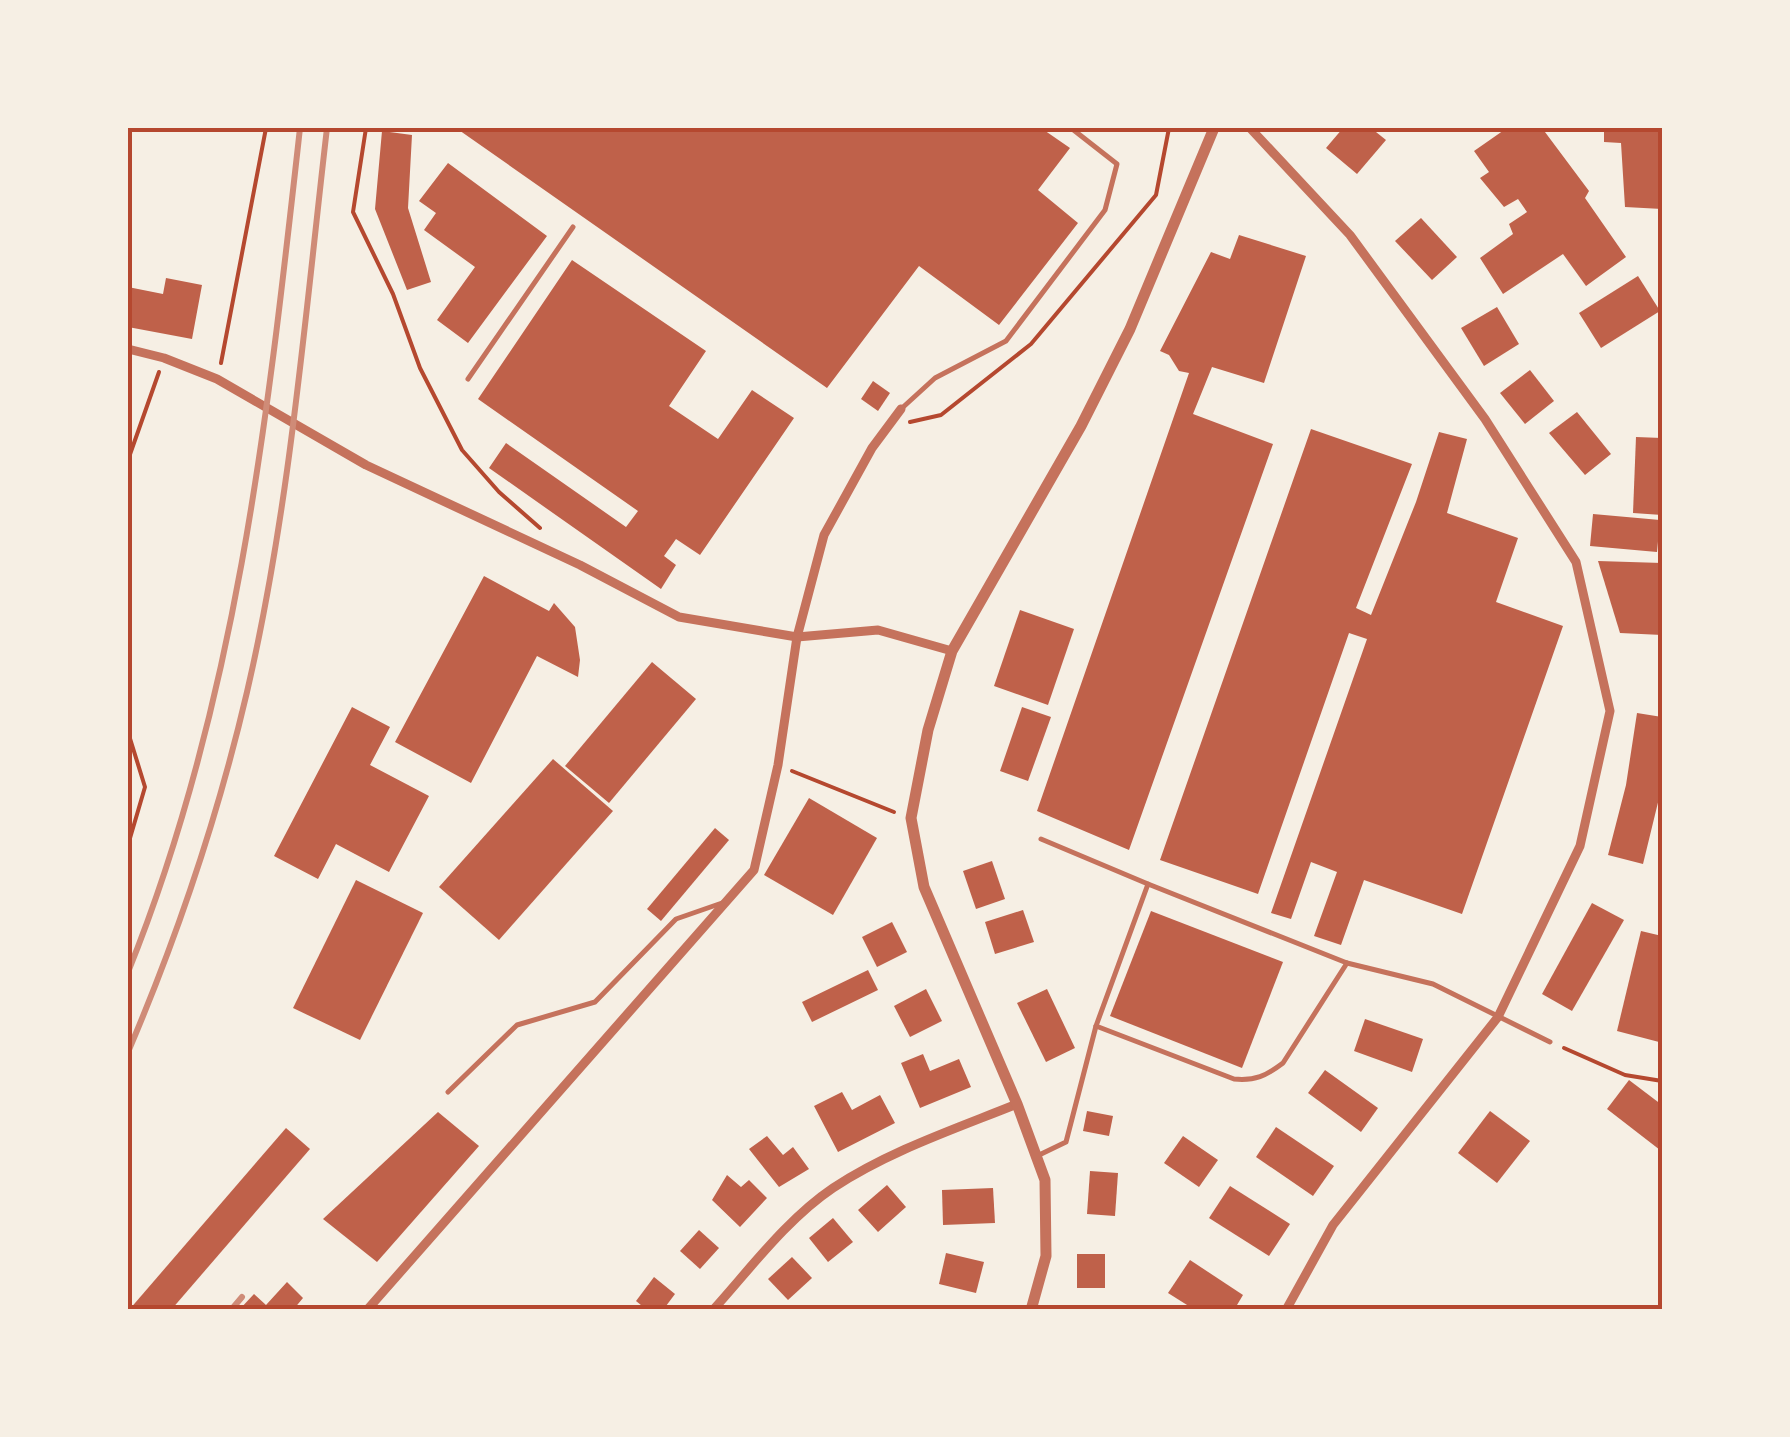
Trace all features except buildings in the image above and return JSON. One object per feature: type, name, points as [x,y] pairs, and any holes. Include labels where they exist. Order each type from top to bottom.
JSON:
[{"type":"street","points":[[1031,1310],[1046,1256],[1045,1180],[924,887],[910,818],[928,730],[952,651],[1082,426],[1130,329],[1214,128]]},
{"type":"street","points":[[1250,128],[1350,235],[1485,418],[1576,562],[1610,711],[1580,846],[1498,1017],[1334,1225],[1286,1310]]},
{"type":"street","points":[[128,349],[164,358],[217,380],[366,464],[580,565],[679,617],[797,637],[878,630],[952,651]]},
{"type":"street","points":[[367,1310],[754,870],[778,765],[797,637],[824,535],[872,448],[901,409]]},
{"type":"street","points":[[713,1310],[792,1223],[831,1189],[888,1157],[1016,1104]]},
{"type":"lane","points":[[901,409],[935,378],[1006,342],[1105,210],[1118,164],[1070,128]]},
{"type":"lane","points":[[468,379],[573,226]]},
{"type":"lane","points":[[1041,839],[1347,963],[1433,984],[1550,1042]]},
{"type":"lane","points":[[1036,1156],[1066,1142],[1096,1026],[1148,884]]},
{"type":"lane","points":[[448,1092],[517,1024],[594,1002],[676,919],[726,902]]},
{"type":"lane","points":[[1096,1026],[1234,1080],[1252,1081],[1283,1063],[1347,963]]},
{"type":"path","points":[[217,380],[266,128]]},
{"type":"path","points":[[366,128],[353,212],[392,294],[420,368],[462,450],[498,492],[553,538]]},
{"type":"path","points":[[128,460],[164,358]]},
{"type":"path","points":[[128,732],[144,787],[128,845]]},
{"type":"path","points":[[778,765],[910,818]]},
{"type":"path","points":[[1550,1042],[1625,1075],[1662,1081]]},
{"type":"railway","points":[[128,972],[165,870],[222,662],[260,450],[300,128]]},
{"type":"railway","points":[[128,1052],[195,875],[247,692],[285,482],[327,128]]},
{"type":"railway","points":[[231,1310],[242,1297]]}]
